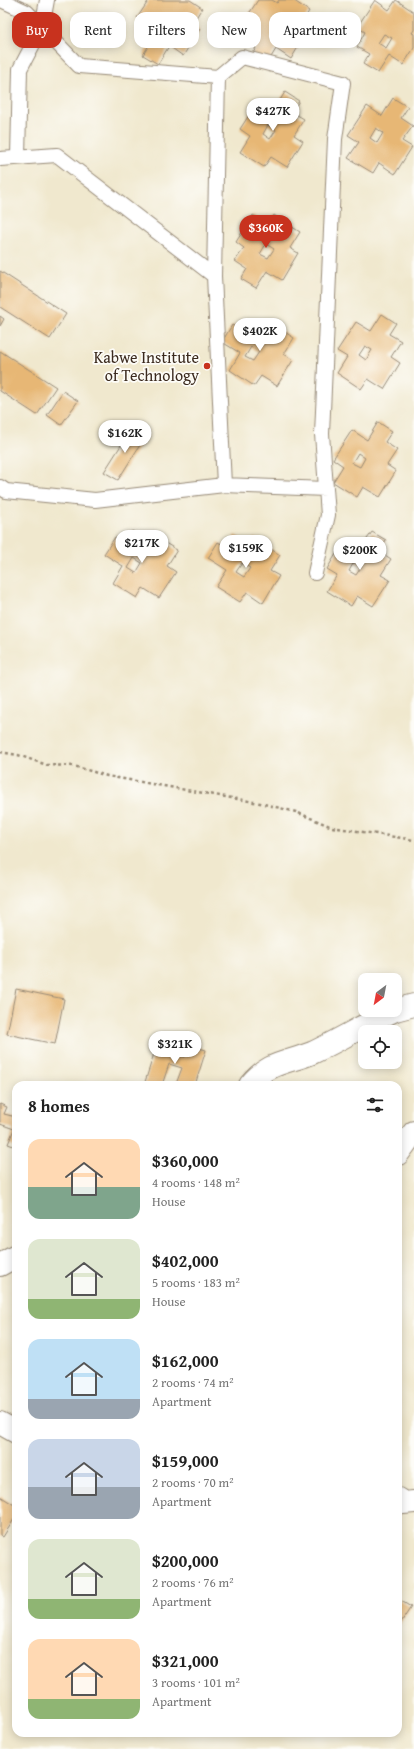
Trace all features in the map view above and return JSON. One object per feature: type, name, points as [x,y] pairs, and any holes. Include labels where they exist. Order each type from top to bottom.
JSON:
[{"type":"street","points":[[402,1008],[414,1005]]},
{"type":"street","points":[[253,1081],[273,1065],[311,1053],[381,1017]]},
{"type":"street","points":[[402,1148],[414,1132]]},
{"type":"street","points":[[0,1265],[12,1258]]},
{"type":"street","points":[[0,1423],[12,1430]]},
{"type":"street","points":[[402,1502],[414,1502]]},
{"type":"lane","points":[[1,0],[27,12]]},
{"type":"lane","points":[[45,12],[47,0]]},
{"type":"lane","points":[[18,157],[20,69],[31,48]]},
{"type":"lane","points":[[62,48],[79,66],[218,77],[242,58],[343,84],[335,139],[322,419],[328,515],[314,573]]},
{"type":"lane","points":[[218,77],[214,276],[224,485]]},
{"type":"lane","points":[[0,159],[57,155],[214,276]]},
{"type":"lane","points":[[0,487],[6,491],[94,500],[224,485],[326,489]]},
{"type":"path","points":[[0,752],[18,755],[47,765],[74,766],[107,776],[260,803],[296,812],[332,827],[414,840]]},
{"type":"building","points":[[149,0],[190,0],[202,8],[199,13],[141,12]]},
{"type":"building","points":[[258,0],[272,0],[277,3],[279,0],[293,0],[309,11],[269,12],[269,48],[298,48],[291,59],[276,49],[265,67],[250,58],[256,48],[261,48],[261,12],[250,12]]},
{"type":"building","points":[[375,0],[389,10],[396,0],[414,12],[414,30],[412,33],[414,34],[414,48],[403,65],[389,56],[378,73],[363,64],[369,54],[359,48],[361,48],[361,40],[365,32],[361,30],[361,21]],"holes":[[[384,34],[392,38],[386,48],[378,43]]]},
{"type":"building","points":[[147,48],[168,48],[158,64],[143,55]]},
{"type":"building","points":[[172,48],[188,48],[183,56]]},
{"type":"building","points":[[285,92],[299,101],[292,112],[304,119],[294,135],[303,141],[287,167],[271,157],[264,167],[240,152],[250,136],[240,129],[259,100],[274,110]],"holes":[[[268,125],[276,130],[270,139],[263,134]]]},
{"type":"building","points":[[393,98],[408,107],[401,118],[413,126],[402,141],[412,147],[395,174],[379,163],[373,173],[348,158],[359,142],[348,135],[367,106],[382,116]],"holes":[[[376,128],[383,133],[377,143],[370,138]]]},
{"type":"building","points":[[253,215],[268,225],[274,215],[300,232],[290,248],[298,253],[282,280],[267,271],[256,288],[241,279],[247,269],[235,261],[244,248],[236,242]],"holes":[[[266,244],[274,249],[268,258],[260,254]]]},
{"type":"building","points":[[0,271],[66,314],[50,339],[0,307]]},
{"type":"building","points":[[382,314],[396,323],[389,334],[401,341],[391,357],[400,363],[384,389],[368,379],[361,389],[337,373],[347,357],[337,351],[356,322],[371,331]],"holes":[[[365,346],[372,350],[366,360],[359,355]]]},
{"type":"building","points":[[0,316],[4,319],[0,326]]},
{"type":"building","points":[[249,319],[264,328],[268,321],[294,338],[284,354],[293,360],[277,386],[261,376],[254,386],[230,370],[240,353],[222,342],[232,325],[242,331]],"holes":[[[251,347],[259,352],[253,361],[245,357]]]},
{"type":"building","points":[[0,351],[56,387],[37,415],[0,391]]},
{"type":"building","points":[[63,391],[78,401],[61,425],[47,415]]},
{"type":"building","points":[[378,422],[392,431],[385,442],[397,450],[387,465],[396,471],[380,497],[363,487],[357,497],[333,482],[343,466],[333,459],[352,430],[367,440]],"holes":[[[358,453],[365,458],[360,467],[352,463]]]},
{"type":"building","points":[[132,428],[145,437],[118,480],[104,472]]},
{"type":"building","points":[[132,531],[146,540],[150,534],[177,550],[167,566],[176,572],[159,598],[143,588],[137,598],[113,583],[123,566],[104,554],[115,537],[125,543]],"holes":[[[134,558],[142,563],[136,573],[128,568]]]},
{"type":"building","points":[[372,532],[386,540],[379,551],[391,559],[381,575],[390,580],[373,606],[357,596],[351,606],[327,591],[337,575],[327,569],[345,539],[360,549]],"holes":[[[354,562],[362,566],[356,575],[349,571]]]},
{"type":"building","points":[[235,535],[250,545],[254,538],[280,555],[270,571],[279,576],[263,603],[247,592],[240,602],[216,587],[227,570],[208,558],[218,542],[228,548]],"holes":[[[242,563],[250,568],[244,577],[236,572]]]},
{"type":"building","points":[[16,989],[64,999],[55,1044],[7,1034]]},
{"type":"building","points":[[158,1041],[174,1046],[172,1053],[185,1057],[189,1045],[206,1050],[196,1081],[177,1081],[182,1068],[169,1064],[163,1081],[145,1081]]},
{"type":"building","points":[[0,1104],[7,1107],[4,1114],[12,1116],[12,1128],[0,1124]]},
{"type":"building","points":[[12,1134],[12,1146],[8,1144]]},
{"type":"building","points":[[0,1496],[12,1504],[12,1522],[3,1537],[0,1535]]},
{"type":"building","points":[[402,1601],[411,1607],[402,1621]]},
{"type":"place","name":"Kabwe Institute of Technology","points":[[207,366]]}]
